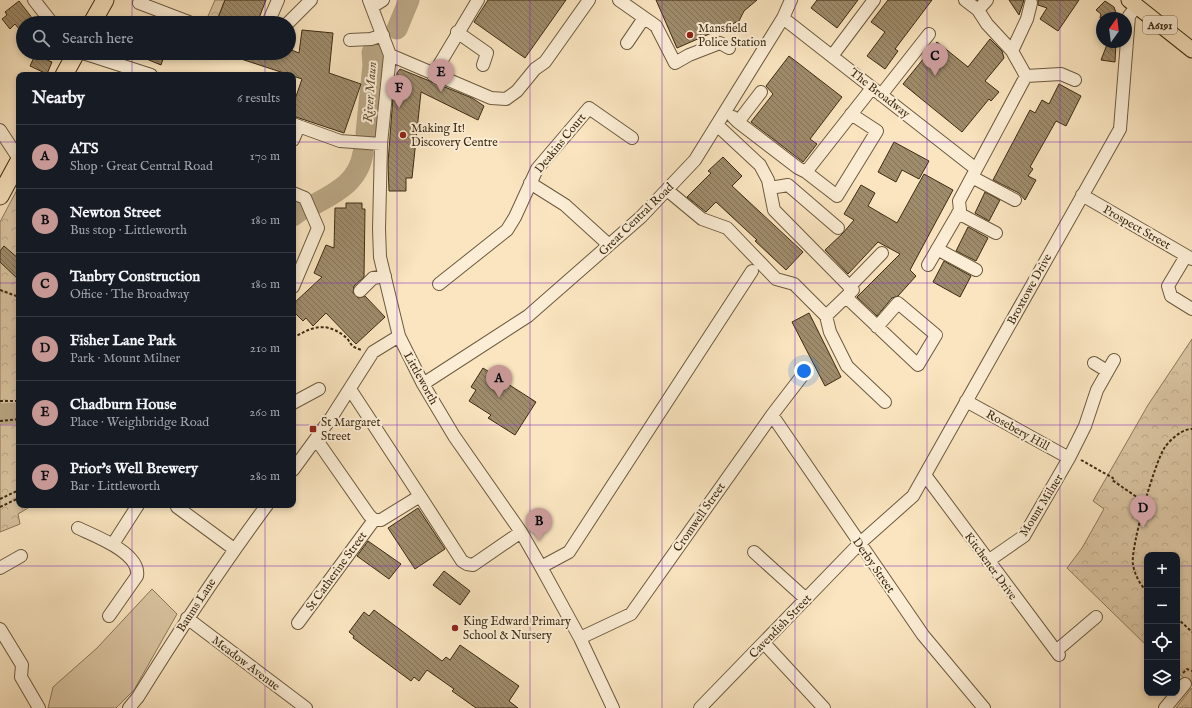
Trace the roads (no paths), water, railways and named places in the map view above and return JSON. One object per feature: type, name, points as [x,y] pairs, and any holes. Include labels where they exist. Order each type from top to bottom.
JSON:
[{"type":"highway","points":[[96,16],[105,0]]},
{"type":"highway","points":[[66,72],[72,60]]},
{"type":"highway","points":[[0,196],[16,166]]},
{"type":"main road","name":"A6191","points":[[1132,3],[1192,50]]},
{"type":"street","points":[[34,0],[47,16]]},
{"type":"street","points":[[271,16],[278,0]]},
{"type":"street","points":[[295,16],[311,0]]},
{"type":"street","points":[[371,3],[383,0]]},
{"type":"street","points":[[433,75],[457,32],[478,0]]},
{"type":"street","points":[[390,55],[433,75],[491,98],[506,98],[523,84],[535,69],[545,62],[589,0]]},
{"type":"street","points":[[619,0],[656,26],[676,63],[712,44],[720,42],[729,48]]},
{"type":"street","name":"Great Central Road","points":[[423,384],[528,316],[641,217],[667,190],[695,160],[783,18],[791,0]]},
{"type":"street","points":[[832,56],[874,0]]},
{"type":"street","points":[[965,0],[978,10],[987,24],[1012,51],[1026,76]]},
{"type":"street","points":[[978,10],[987,0]]},
{"type":"street","points":[[139,3],[173,16]]},
{"type":"street","name":"Littleworth","points":[[371,3],[390,55],[381,144],[379,229],[380,257],[399,336],[423,384],[454,436],[521,532],[542,567],[580,638],[613,708]]},
{"type":"street","points":[[1012,51],[1027,19],[1031,3]]},
{"type":"street","name":"Broxtowe Drive","points":[[859,544],[913,496],[1120,129],[1129,16],[1132,3]]},
{"type":"street","points":[[627,43],[644,18]]},
{"type":"street","name":"The Broadway","points":[[783,18],[877,91],[974,173],[1015,200]]},
{"type":"street","points":[[457,32],[487,53],[483,65]]},
{"type":"street","points":[[806,172],[851,114],[877,91],[929,34]]},
{"type":"street","points":[[350,40],[371,39],[383,36]]},
{"type":"street","points":[[105,60],[142,72]]},
{"type":"street","points":[[1026,76],[1053,73],[1061,74],[1075,80]]},
{"type":"street","points":[[928,265],[974,173],[1026,76]]},
{"type":"street","points":[[738,122],[761,92]]},
{"type":"street","name":"Deakins Court","points":[[439,284],[507,230],[515,217],[538,169],[554,147],[589,108],[632,138]]},
{"type":"street","points":[[726,112],[798,168],[806,172],[837,196],[877,131],[851,114]]},
{"type":"street","points":[[296,125],[340,140],[381,144]]},
{"type":"street","points":[[717,126],[760,165],[768,180],[774,210],[878,327],[918,365],[936,336],[898,303],[878,327]]},
{"type":"street","points":[[0,130],[16,155]]},
{"type":"street","name":"Deakins Court","points":[[530,183],[565,205],[609,245]]},
{"type":"street","points":[[770,188],[788,185],[838,228]]},
{"type":"street","points":[[667,190],[702,219],[726,228],[776,279],[794,284],[826,316],[830,332],[847,366],[885,402]]},
{"type":"street","points":[[296,194],[305,198],[318,228],[298,265]]},
{"type":"street","name":"Prospect Street","points":[[1082,195],[1189,258]]},
{"type":"street","points":[[958,207],[996,234]]},
{"type":"street","points":[[937,249],[976,270]]},
{"type":"street","points":[[826,316],[882,253]]},
{"type":"street","points":[[1189,258],[1168,286],[1171,296],[1192,309]]},
{"type":"street","points":[[542,567],[569,552],[752,271]]},
{"type":"street","points":[[360,291],[373,278],[385,276]]},
{"type":"street","points":[[296,466],[350,389],[373,352],[399,336]]},
{"type":"street","name":"Mount Milner","points":[[988,561],[1024,536],[1070,457],[1085,426],[1097,390],[1114,360]]},
{"type":"street","points":[[1094,363],[1108,371]]},
{"type":"street","name":"Cromwell Street","points":[[580,638],[631,614],[772,415],[802,376]]},
{"type":"street","points":[[296,401],[318,389]]},
{"type":"street","points":[[350,389],[454,548],[467,564],[473,565],[478,563],[521,532]]},
{"type":"street","name":"Rosebery Hill","points":[[966,401],[1070,457]]},
{"type":"street","name":"Derby Street","points":[[772,415],[859,544],[923,635],[984,708]]},
{"type":"street","points":[[316,439],[374,520],[381,520],[420,496]]},
{"type":"street","name":"Kitchener Drive","points":[[925,475],[1057,653],[1096,617]]},
{"type":"street","points":[[113,544],[136,508]]},
{"type":"street","points":[[180,508],[234,549]]},
{"type":"street","name":"Baums Lane","points":[[129,708],[138,697],[187,618],[234,549],[265,508]]},
{"type":"street","name":"St Catherine Street","points":[[298,623],[374,520]]},
{"type":"street","points":[[78,528],[113,544],[135,562],[138,569],[137,576],[109,616]]},
{"type":"street","name":"Cavendish Street","points":[[700,708],[859,544]]},
{"type":"street","points":[[754,552],[806,599]]},
{"type":"street","points":[[0,568],[21,556]]},
{"type":"street","name":"Meadow Avenue","points":[[187,618],[306,708]]},
{"type":"street","points":[[0,629],[22,666],[21,677],[39,708]]},
{"type":"street","points":[[764,643],[824,708]]},
{"type":"street","points":[[1165,708],[1185,684]]},
{"type":"waterway","name":"River Maun","points":[[397,29],[409,0]]},
{"type":"waterway","name":"River Maun","points":[[366,133],[373,65],[372,52]]},
{"type":"waterway","name":"River Maun","points":[[315,204],[339,190],[352,178],[361,163],[363,153]]},
{"type":"waterway","name":"River Maun","points":[[296,214],[300,211]]},
{"type":"waterway","name":"River Maun","points":[[0,414],[16,413]]},
{"type":"place","name":"Mansfield Police Station","points":[[690,35]]},
{"type":"place","name":"Tanbry Construction","points":[[935,76]]},
{"type":"place","name":"Chadburn House","points":[[441,92]]},
{"type":"place","name":"Prior's Well Brewery","points":[[399,108]]},
{"type":"place","name":"Making It! Discovery Centre","points":[[403,135]]},
{"type":"place","name":"ATS","points":[[499,398]]},
{"type":"place","name":"St Margaret Street","points":[[313,429]]},
{"type":"place","name":"Fisher Lane Park","points":[[1143,528]]},
{"type":"place","name":"Newton Street","points":[[539,541]]},
{"type":"place","name":"King Edward Primary School & Nursery","points":[[455,628]]}]
